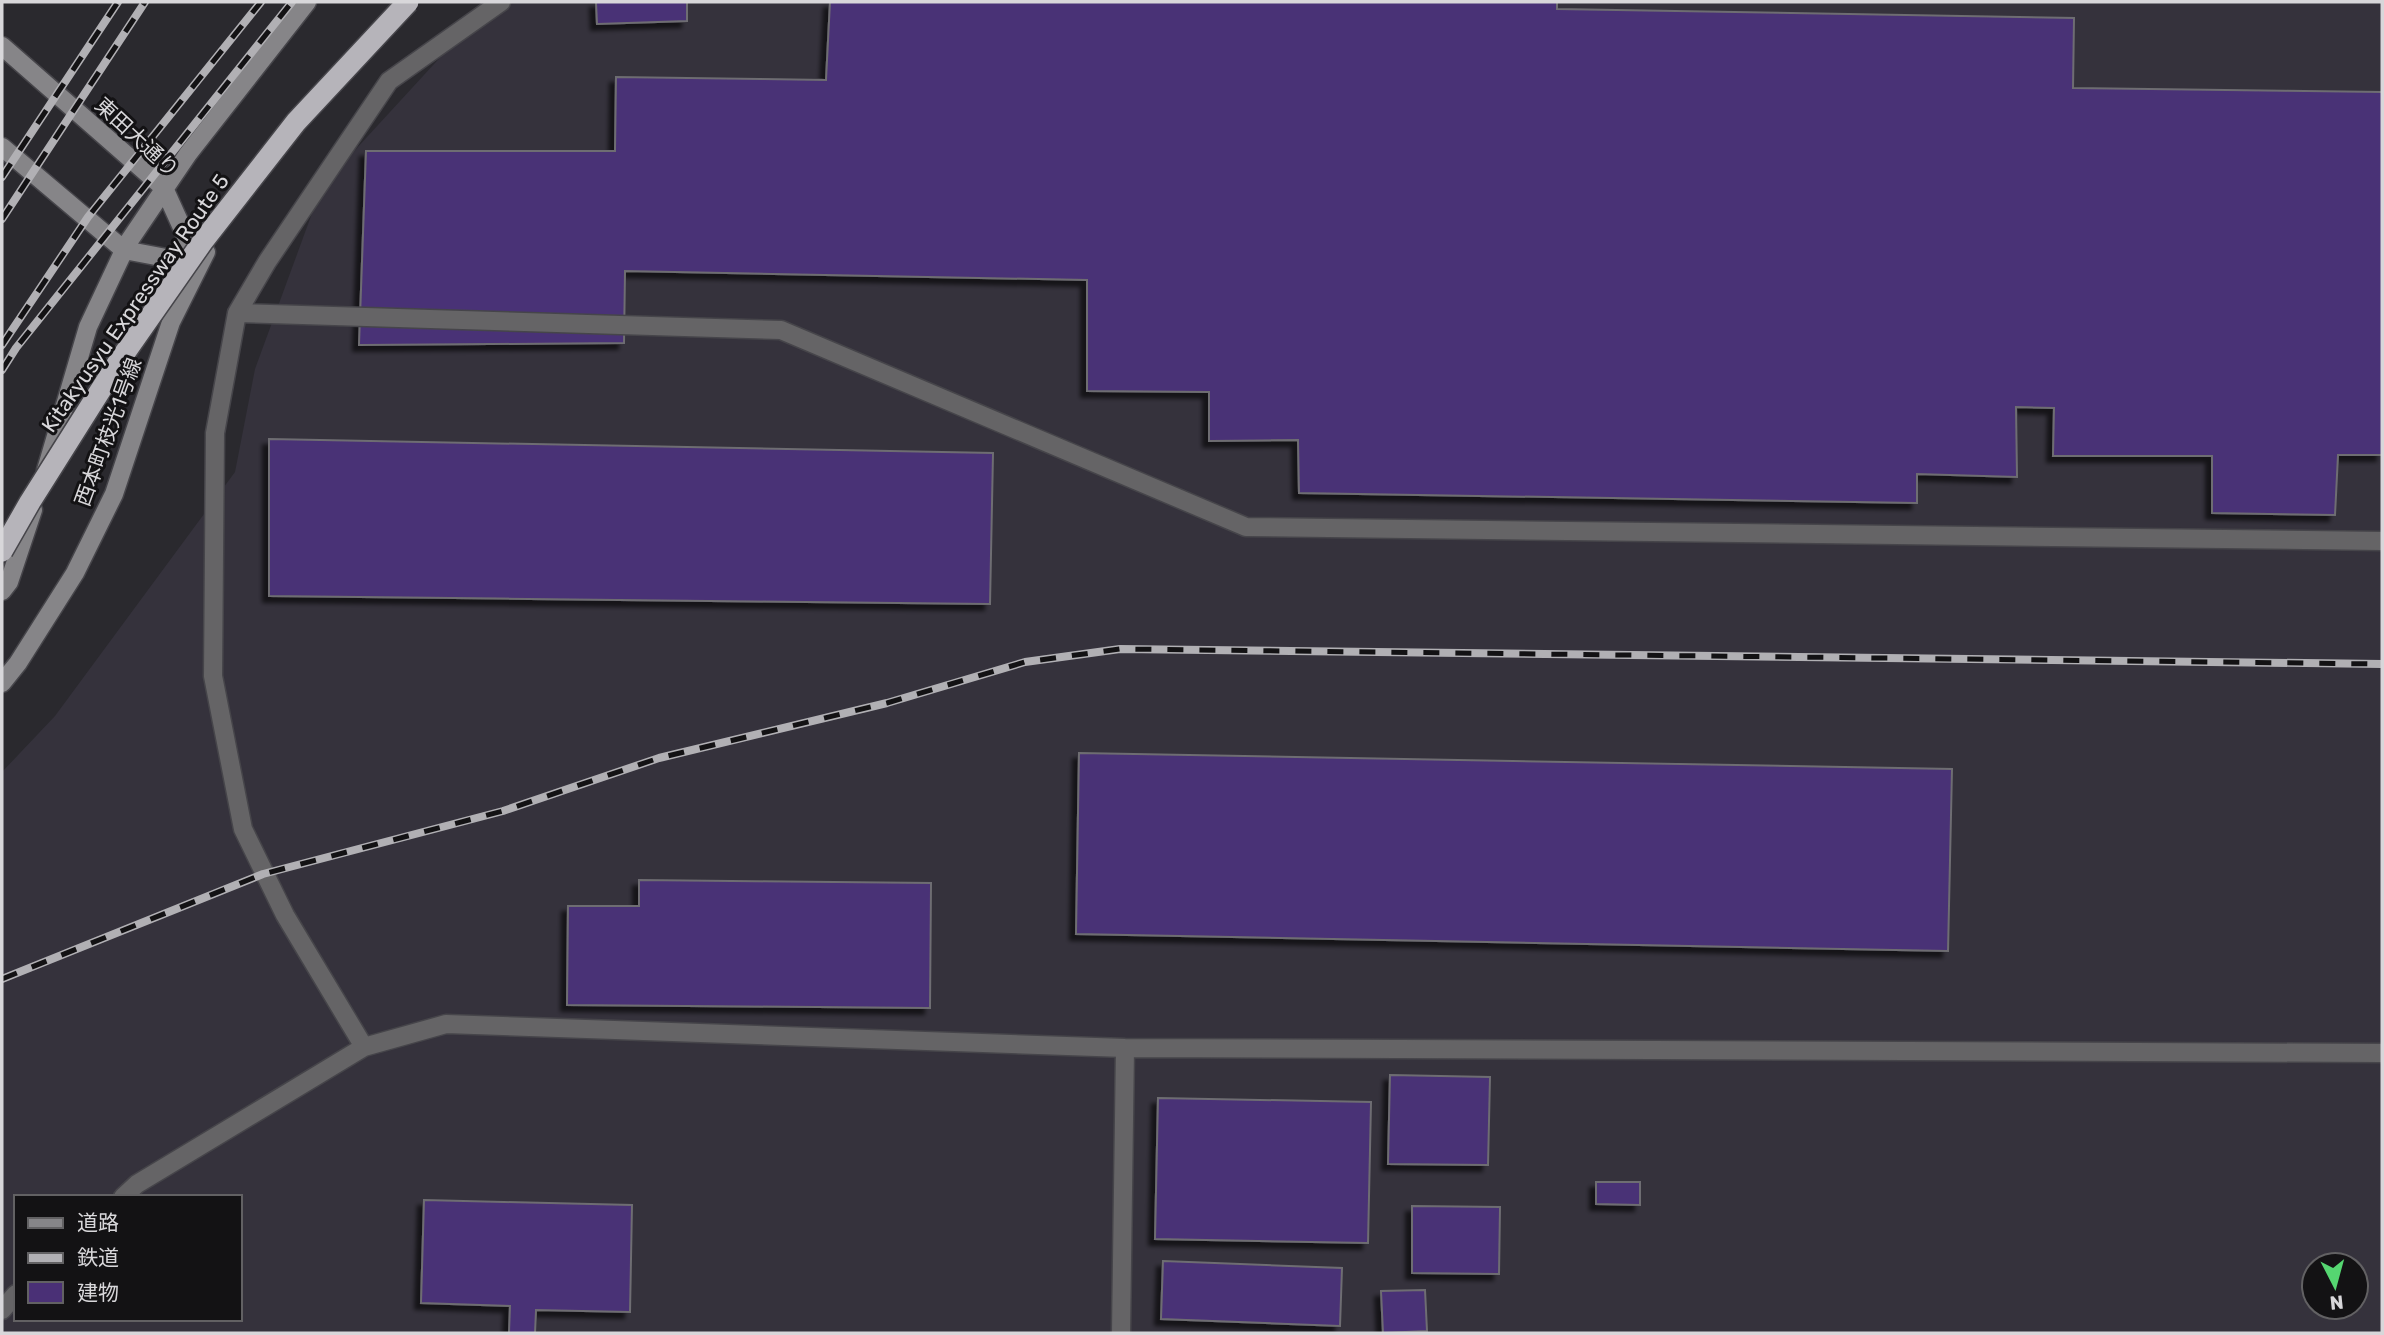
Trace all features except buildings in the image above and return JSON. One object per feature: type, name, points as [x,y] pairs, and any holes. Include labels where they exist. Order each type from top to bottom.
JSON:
[{"type":"highway","name":"Kitakyusyu Expressway Route 5","points":[[2,551],[117,364],[203,241],[296,122],[410,2]]},
{"type":"street","points":[[2,591],[9,582],[45,474],[88,327],[124,250],[188,154],[307,2]]},
{"type":"street","name":"西本町枝光1号線","points":[[2,683],[18,663],[75,573],[114,494],[171,322],[198,264],[250,186],[315,105],[410,2]]},
{"type":"street","points":[[364,1047],[285,915],[243,829],[213,676],[215,433],[237,313],[267,262],[389,81],[501,2]]},
{"type":"street","name":"東田大通り","points":[[2,46],[164,188],[198,264]]},
{"type":"street","points":[[2,148],[124,250],[198,264]]},
{"type":"street","points":[[237,313],[781,330],[1246,527],[2382,541]]},
{"type":"street","points":[[125,1195],[137,1184],[364,1047],[446,1024],[1125,1048],[2382,1054]]},
{"type":"street","points":[[1121,1333],[1125,1048]]},
{"type":"street","points":[[2,1310],[14,1296]]},
{"type":"shaded area","points":[[491,2],[2382,2],[2382,1333],[2,1333],[2,772],[55,716],[235,472],[255,369],[322,186]]},
{"type":"railway","points":[[2,177],[118,2]]},
{"type":"railway","points":[[2,219],[145,2]]},
{"type":"railway","points":[[2,345],[88,217],[261,2]]},
{"type":"railway","points":[[2,370],[16,348],[292,2]]},
{"type":"railway","points":[[2,979],[263,874],[503,811],[659,758],[887,703],[1025,662],[1120,649],[2382,664]]}]
